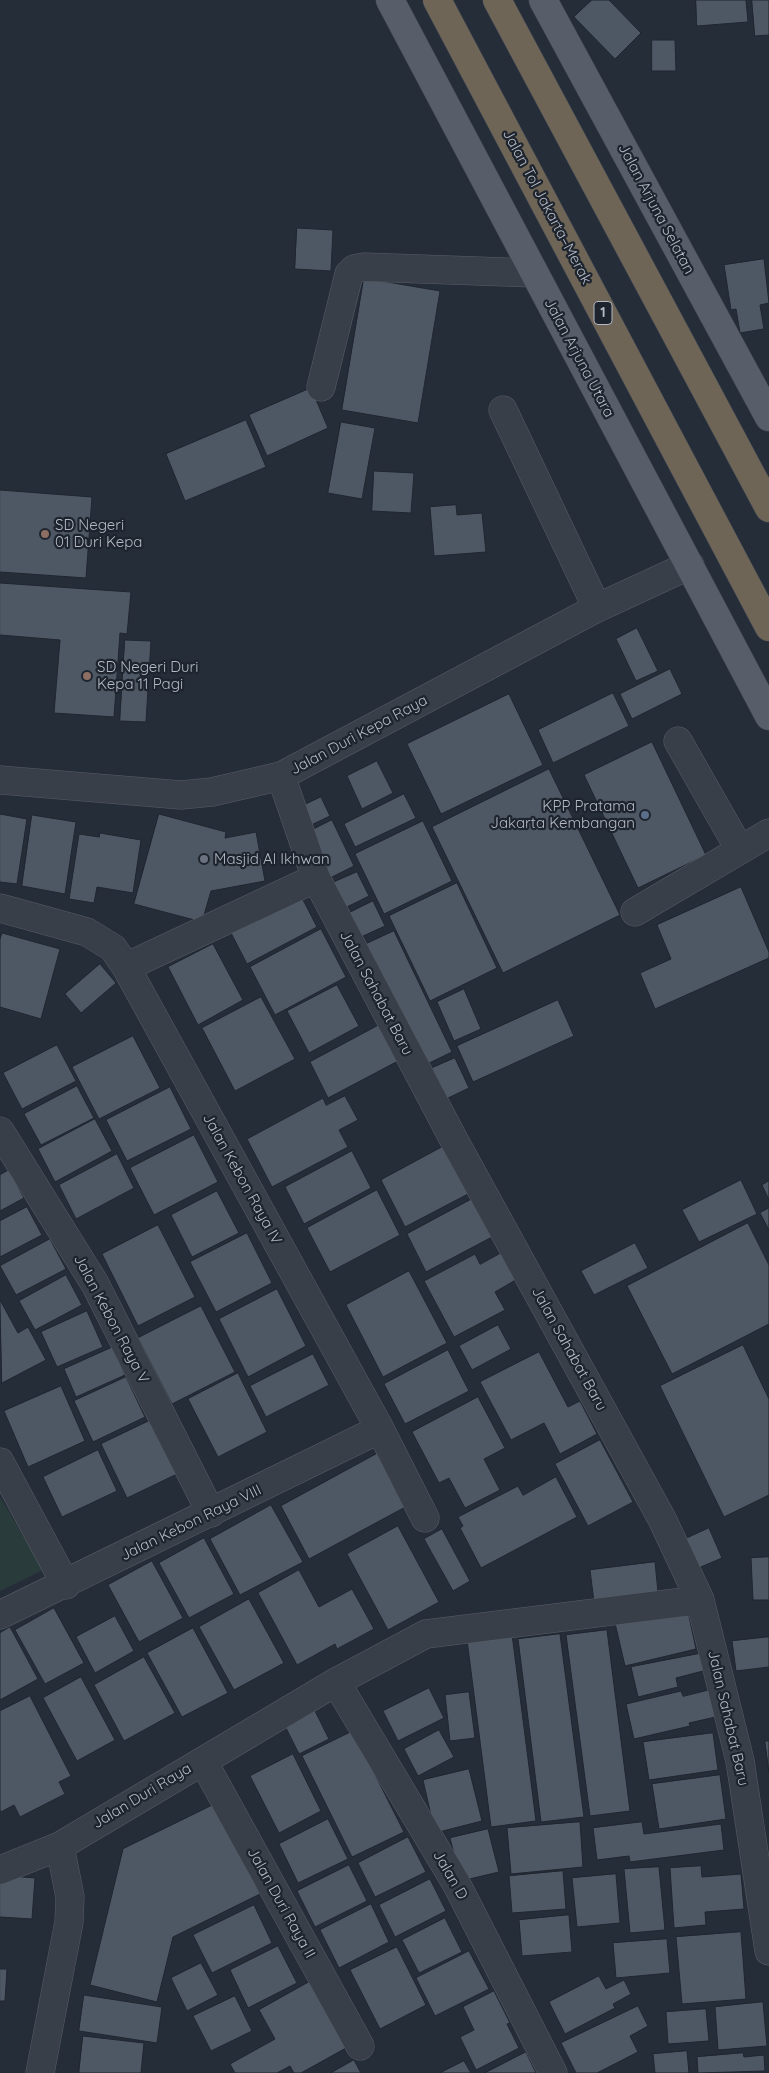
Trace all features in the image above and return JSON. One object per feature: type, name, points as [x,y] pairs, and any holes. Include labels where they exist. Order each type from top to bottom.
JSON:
[{"type":"highway","name":"Jalan Tol Jakarta–Merak","points":[[437,0],[769,627]]},
{"type":"highway","points":[[497,0],[769,508]]},
{"type":"main road","name":"Jalan Arjuna Utara","points":[[390,0],[769,716]]},
{"type":"main road","name":"Jalan Arjuna Selatan","points":[[543,0],[769,418]]},
{"type":"street","points":[[321,387],[349,274],[354,269],[364,267],[534,273]]},
{"type":"street","points":[[503,410],[597,608]]},
{"type":"street","name":"Jalan Duri Kepa Raya","points":[[0,780],[181,795],[283,783],[597,608],[690,565]]},
{"type":"street","points":[[678,741],[740,850]]},
{"type":"street","name":"Jalan Sahabat Baru","points":[[283,783],[316,878],[450,1134],[662,1519],[700,1600],[740,1760],[769,1951]]},
{"type":"street","points":[[635,912],[769,833]]},
{"type":"street","points":[[126,968],[316,878]]},
{"type":"street","name":"Jalan Kebon Raya IV","points":[[0,908],[88,932],[113,948],[126,968],[380,1429],[425,1518]]},
{"type":"street","name":"Jalan Kebon Raya V","points":[[0,1131],[95,1284],[211,1512]]},
{"type":"street","name":"Jalan Kebon Raya VIII","points":[[0,1615],[66,1585],[380,1429]]},
{"type":"street","points":[[0,1462],[66,1585]]},
{"type":"street","name":"Jalan Duri Raya","points":[[0,1870],[60,1846],[336,1682],[426,1634],[700,1600]]},
{"type":"street","name":"Jalan D","points":[[336,1682],[456,1883],[553,2073]]},
{"type":"street","name":"Jalan Duri Raya II","points":[[203,1761],[360,2046]]},
{"type":"street","points":[[40,2073],[69,1922],[70,1897],[60,1846]]},
{"type":"shaded area","points":[[0,1497],[43,1570],[0,1591]]},
{"type":"building","points":[[592,0],[609,0],[641,33],[615,59],[574,17]]},
{"type":"building","points":[[696,0],[746,0],[748,22],[697,26]]},
{"type":"building","points":[[752,0],[769,0],[769,35],[755,36]]},
{"type":"building","points":[[652,40],[675,40],[676,71],[652,71]]},
{"type":"building","points":[[297,228],[333,230],[331,271],[295,269]]},
{"type":"building","points":[[764,259],[769,303],[760,305],[764,329],[740,333],[736,309],[731,310],[724,265]]},
{"type":"building","points":[[364,278],[440,291],[418,423],[342,410]]},
{"type":"building","points":[[311,388],[328,428],[267,456],[249,415]]},
{"type":"building","points":[[246,420],[266,467],[185,501],[166,454]]},
{"type":"building","points":[[341,422],[375,428],[362,499],[328,493]]},
{"type":"building","points":[[374,471],[414,473],[411,513],[372,511]]},
{"type":"building","name":"SD Negeri 01 Duri Kepa","points":[[0,490],[92,497],[86,578],[0,572]]},
{"type":"building","points":[[456,505],[457,515],[482,513],[486,552],[434,556],[430,507]]},
{"type":"building","name":"SD Negeri Duri Kepa 11 Pagi","points":[[0,583],[131,592],[127,634],[120,633],[114,717],[54,713],[60,640],[0,635]]},
{"type":"building","points":[[637,628],[658,671],[636,681],[616,639]]},
{"type":"building","points":[[125,640],[151,641],[146,722],[120,721]]},
{"type":"building","points":[[670,669],[682,694],[632,719],[620,694]]},
{"type":"building","points":[[613,693],[629,726],[553,763],[538,730]]},
{"type":"building","points":[[509,694],[543,765],[441,814],[407,744]]},
{"type":"building","name":"KPP Pratama Jakarta Kembangan","points":[[652,742],[706,855],[638,888],[584,775]]},
{"type":"building","points":[[377,761],[393,793],[362,809],[347,776]]},
{"type":"building","points":[[549,769],[620,915],[503,973],[432,827]]},
{"type":"building","points":[[404,794],[416,818],[355,847],[344,824]]},
{"type":"building","points":[[321,797],[330,816],[307,827],[298,808]]},
{"type":"building","points":[[0,814],[27,819],[17,884],[0,882]]},
{"type":"building","name":"Masjid Al Ikhwan","points":[[159,814],[226,832],[225,838],[256,832],[265,881],[211,891],[202,922],[134,904]]},
{"type":"building","points":[[32,815],[76,822],[65,894],[22,886]]},
{"type":"building","points":[[332,820],[354,866],[330,878],[308,832]]},
{"type":"building","points":[[423,821],[452,881],[384,914],[355,854]]},
{"type":"building","points":[[100,833],[141,840],[133,893],[97,887],[94,903],[69,899],[79,834],[99,837]]},
{"type":"building","points":[[357,872],[369,896],[345,908],[332,883]]},
{"type":"building","points":[[457,883],[497,968],[430,1001],[389,916]]},
{"type":"building","points":[[741,887],[769,952],[769,958],[655,1009],[640,973],[671,959],[657,925]]},
{"type":"building","points":[[300,894],[317,927],[247,964],[230,931]]},
{"type":"building","points":[[373,901],[385,926],[361,937],[349,913]]},
{"type":"building","points":[[321,929],[346,977],[275,1015],[250,967]]},
{"type":"building","points":[[394,931],[452,1052],[425,1065],[366,944]]},
{"type":"building","points":[[2,933],[60,949],[41,1019],[0,1007],[0,940]]},
{"type":"building","points":[[213,944],[243,1000],[198,1025],[168,967]]},
{"type":"building","points":[[100,964],[116,983],[81,1013],[65,994]]},
{"type":"building","points":[[337,985],[359,1026],[309,1053],[287,1011]]},
{"type":"building","points":[[464,989],[481,1029],[454,1041],[437,1002]]},
{"type":"building","points":[[261,997],[295,1059],[235,1091],[202,1028]]},
{"type":"building","points":[[558,1000],[574,1036],[473,1082],[457,1046]]},
{"type":"building","points":[[381,1024],[400,1060],[328,1098],[310,1062]]},
{"type":"building","points":[[133,1036],[160,1088],[99,1119],[72,1067]]},
{"type":"building","points":[[57,1045],[76,1081],[22,1109],[3,1073]]},
{"type":"building","points":[[455,1058],[469,1088],[446,1099],[432,1068]]},
{"type":"building","points":[[77,1086],[94,1118],[41,1145],[24,1114]]},
{"type":"building","points":[[170,1087],[191,1129],[127,1161],[106,1120]]},
{"type":"building","points":[[345,1096],[358,1120],[339,1130],[348,1147],[272,1187],[247,1139],[323,1098],[326,1105]]},
{"type":"building","points":[[95,1119],[112,1151],[55,1182],[38,1149]]},
{"type":"building","points":[[194,1135],[218,1182],[154,1215],[130,1168]]},
{"type":"building","points":[[444,1146],[468,1194],[405,1227],[381,1180]]},
{"type":"building","points":[[352,1151],[371,1188],[304,1224],[285,1187]]},
{"type":"building","points":[[117,1154],[134,1188],[76,1219],[59,1185]]},
{"type":"building","points":[[9,1170],[24,1198],[0,1211],[0,1175]]},
{"type":"building","points":[[741,1180],[757,1214],[699,1242],[682,1210]]},
{"type":"building","points":[[769,1181],[769,1200],[762,1185]]},
{"type":"building","points":[[377,1190],[400,1235],[330,1272],[307,1228]]},
{"type":"building","points":[[217,1191],[239,1233],[192,1257],[171,1215]]},
{"type":"building","points":[[472,1199],[492,1237],[426,1272],[407,1234]]},
{"type":"building","points":[[27,1207],[42,1235],[0,1257],[0,1221]]},
{"type":"building","points":[[769,1208],[769,1230],[760,1213]]},
{"type":"building","points":[[748,1223],[769,1265],[769,1324],[672,1374],[627,1286]]},
{"type":"building","points":[[158,1225],[195,1297],[138,1326],[102,1254]]},
{"type":"building","points":[[247,1233],[272,1283],[216,1312],[190,1262]]},
{"type":"building","points":[[50,1239],[66,1269],[16,1295],[0,1266]]},
{"type":"building","points":[[635,1243],[648,1268],[594,1295],[581,1271]]},
{"type":"building","points":[[505,1251],[519,1278],[495,1292],[505,1310],[454,1337],[424,1281],[475,1254],[480,1264]]},
{"type":"building","points":[[409,1271],[447,1343],[383,1377],[346,1305]]},
{"type":"building","points":[[66,1275],[82,1305],[35,1330],[19,1301]]},
{"type":"building","points":[[277,1289],[306,1346],[248,1377],[219,1319]]},
{"type":"building","points":[[0,1300],[18,1333],[28,1327],[46,1360],[2,1383]]},
{"type":"building","points":[[201,1306],[235,1372],[172,1404],[138,1338]]},
{"type":"building","points":[[87,1311],[103,1347],[57,1367],[41,1332]]},
{"type":"building","points":[[498,1325],[511,1349],[472,1370],[459,1346]]},
{"type":"building","points":[[743,1345],[769,1399],[769,1495],[724,1517],[660,1386]]},
{"type":"building","points":[[113,1347],[125,1375],[76,1397],[64,1369]]},
{"type":"building","points":[[448,1350],[469,1391],[405,1424],[384,1384]]},
{"type":"building","points":[[539,1352],[568,1407],[580,1401],[597,1434],[560,1454],[544,1423],[511,1440],[480,1382]]},
{"type":"building","points":[[313,1354],[329,1385],[266,1417],[250,1386]]},
{"type":"building","points":[[238,1373],[267,1432],[218,1457],[188,1399]]},
{"type":"building","points":[[126,1377],[145,1417],[93,1442],[74,1401]]},
{"type":"building","points":[[61,1386],[85,1441],[28,1467],[4,1411]]},
{"type":"building","points":[[478,1397],[505,1448],[484,1459],[500,1490],[465,1508],[449,1478],[439,1483],[412,1432]]},
{"type":"building","points":[[151,1420],[177,1474],[127,1498],[101,1444]]},
{"type":"building","points":[[600,1440],[633,1502],[588,1526],[555,1464]]},
{"type":"building","points":[[98,1450],[117,1491],[62,1517],[43,1477]]},
{"type":"building","points":[[380,1452],[409,1505],[309,1559],[281,1506]]},
{"type":"building","points":[[556,1477],[577,1517],[481,1568],[460,1528],[463,1526],[458,1517],[518,1486],[523,1495]]},
{"type":"building","points":[[271,1505],[303,1562],[240,1595],[210,1539]]},
{"type":"building","points":[[398,1526],[439,1602],[388,1630],[347,1554]]},
{"type":"building","points":[[709,1528],[722,1558],[696,1569],[683,1540]]},
{"type":"building","points":[[442,1529],[470,1581],[453,1591],[424,1539]]},
{"type":"building","points":[[204,1538],[234,1594],[189,1618],[159,1563]]},
{"type":"building","points":[[769,1557],[769,1600],[753,1600],[751,1558]]},
{"type":"building","points":[[152,1561],[183,1618],[139,1642],[108,1585]]},
{"type":"building","points":[[655,1562],[659,1602],[595,1610],[590,1570]]},
{"type":"building","points":[[299,1570],[319,1607],[352,1589],[374,1629],[337,1649],[335,1644],[297,1665],[258,1593]]},
{"type":"building","points":[[249,1599],[284,1663],[234,1690],[199,1627]]},
{"type":"building","points":[[687,1607],[696,1649],[625,1666],[615,1623]]},
{"type":"building","points":[[54,1608],[84,1663],[45,1684],[15,1630]]},
{"type":"building","points":[[115,1616],[134,1651],[95,1673],[76,1637]]},
{"type":"building","points":[[10,1627],[38,1679],[0,1700],[0,1633]]},
{"type":"building","points":[[193,1628],[228,1693],[182,1717],[147,1653]]},
{"type":"building","points":[[607,1630],[630,1811],[590,1816],[566,1635]]},
{"type":"building","points":[[512,1634],[536,1821],[491,1827],[467,1640]]},
{"type":"building","points":[[560,1634],[584,1817],[541,1822],[518,1639]]},
{"type":"building","points":[[769,1637],[769,1667],[736,1671],[732,1641]]},
{"type":"building","points":[[703,1653],[707,1670],[676,1678],[678,1687],[638,1697],[631,1667]]},
{"type":"building","points":[[144,1657],[175,1713],[124,1741],[94,1685]]},
{"type":"building","points":[[81,1677],[115,1740],[77,1761],[43,1698]]},
{"type":"building","points":[[429,1688],[444,1718],[398,1741],[383,1711]]},
{"type":"building","points":[[714,1689],[720,1716],[689,1723],[690,1726],[634,1739],[626,1704],[681,1691],[683,1696]]},
{"type":"building","points":[[469,1692],[475,1738],[450,1741],[445,1695]]},
{"type":"building","points":[[30,1696],[71,1776],[59,1782],[65,1794],[20,1817],[14,1805],[1,1812],[0,1810],[0,1711]]},
{"type":"building","points":[[315,1711],[329,1739],[299,1754],[285,1726]]},
{"type":"building","points":[[439,1730],[454,1757],[418,1776],[404,1749]]},
{"type":"building","points":[[353,1731],[404,1832],[352,1857],[302,1756]]},
{"type":"building","points":[[713,1733],[718,1770],[649,1780],[643,1742]]},
{"type":"building","points":[[765,1741],[769,1741],[769,1772]]},
{"type":"building","points":[[293,1754],[321,1811],[279,1833],[250,1776]]},
{"type":"building","points":[[469,1769],[482,1821],[435,1833],[423,1780]]},
{"type":"building","points":[[720,1775],[726,1819],[659,1829],[652,1784]]},
{"type":"building","points":[[217,1803],[260,1894],[173,1937],[157,2002],[90,1985],[123,1849]]},
{"type":"building","points":[[328,1819],[348,1859],[298,1883],[279,1844]]},
{"type":"building","points":[[580,1822],[583,1867],[511,1874],[507,1828]]},
{"type":"building","points":[[642,1822],[644,1834],[721,1824],[724,1850],[630,1862],[629,1856],[597,1860],[593,1828]]},
{"type":"building","points":[[488,1829],[499,1872],[461,1881],[450,1838]]},
{"type":"building","points":[[408,1837],[426,1872],[375,1897],[358,1863]]},
{"type":"building","points":[[349,1865],[367,1901],[315,1927],[297,1891]]},
{"type":"building","points":[[701,1866],[702,1877],[741,1874],[744,1909],[705,1912],[706,1925],[674,1928],[670,1868]]},
{"type":"building","points":[[659,1867],[665,1930],[630,1933],[624,1869]]},
{"type":"building","points":[[563,1871],[566,1909],[512,1913],[509,1876]]},
{"type":"building","points":[[616,1874],[620,1923],[577,1927],[572,1878]]},
{"type":"building","points":[[0,1875],[35,1878],[32,1919],[0,1917]]},
{"type":"building","points":[[430,1879],[446,1911],[395,1937],[379,1905]]},
{"type":"building","points":[[371,1904],[389,1942],[339,1968],[320,1930]]},
{"type":"building","points":[[254,1905],[272,1943],[212,1973],[193,1935]]},
{"type":"building","points":[[569,1915],[572,1952],[522,1956],[519,1920]]},
{"type":"building","points":[[445,1918],[462,1952],[419,1973],[402,1940]]},
{"type":"building","points":[[741,1932],[746,1999],[682,2004],[676,1937]]},
{"type":"building","points":[[667,1939],[670,1973],[616,1978],[613,1943]]},
{"type":"building","points":[[278,1946],[297,1983],[248,2008],[230,1970]]},
{"type":"building","points":[[397,1947],[426,2005],[380,2029],[350,1970]]},
{"type":"building","points":[[469,1951],[489,1989],[435,2016],[416,1978]]},
{"type":"building","points":[[201,1963],[218,1995],[187,2011],[171,1978]]},
{"type":"building","points":[[0,1969],[7,1969],[5,2001],[0,2001]]},
{"type":"building","points":[[599,1976],[606,1989],[624,1980],[631,1994],[613,2004],[615,2008],[565,2034],[549,2002]]},
{"type":"building","points":[[309,1982],[346,2048],[301,2073],[294,2073],[290,2066],[277,2073],[235,2073],[230,2064],[275,2039],[259,2010]]},
{"type":"building","points":[[494,1991],[510,2023],[507,2024],[519,2048],[476,2070],[460,2037],[474,2030],[463,2007]]},
{"type":"building","points":[[84,1995],[162,2007],[157,2043],[79,2031]]},
{"type":"building","points":[[235,1996],[252,2031],[211,2051],[193,2016]]},
{"type":"building","points":[[763,2002],[767,2046],[718,2050],[715,2007]]},
{"type":"building","points":[[638,2006],[648,2026],[630,2036],[638,2052],[597,2073],[576,2073],[561,2043]]},
{"type":"building","points":[[706,2009],[709,2041],[668,2044],[666,2012]]},
{"type":"building","points":[[83,2036],[144,2043],[141,2073],[79,2073]]},
{"type":"building","points":[[687,2051],[689,2073],[655,2073],[653,2054]]},
{"type":"building","points":[[526,2052],[536,2073],[485,2073]]},
{"type":"building","points":[[743,2053],[744,2057],[764,2055],[765,2071],[698,2073],[697,2057]]},
{"type":"building","points":[[354,2060],[361,2073],[331,2073]]},
{"type":"building","points":[[464,2061],[471,2073],[440,2073]]},
{"type":"place","name":"SD Negeri 01 Duri Kepa","points":[[45,534]]},
{"type":"place","name":"SD Negeri Duri Kepa 11 Pagi","points":[[87,676]]},
{"type":"place","name":"KPP Pratama Jakarta Kembangan","points":[[645,815]]},
{"type":"place","name":"Masjid Al Ikhwan","points":[[204,859]]}]
